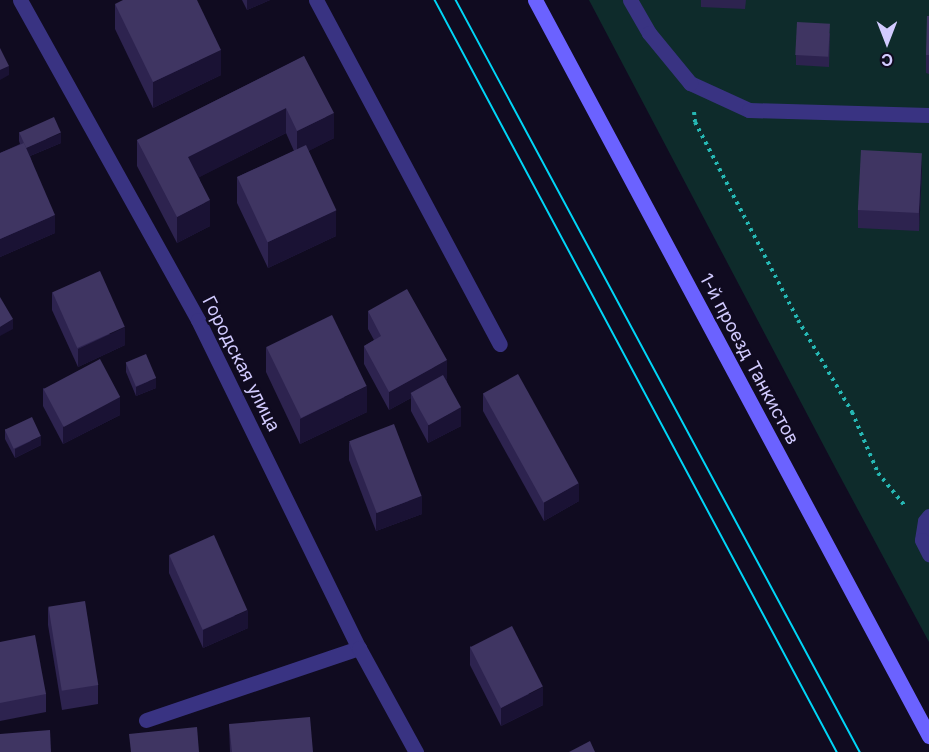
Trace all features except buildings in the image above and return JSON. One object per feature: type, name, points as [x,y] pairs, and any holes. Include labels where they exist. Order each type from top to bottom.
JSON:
[{"type":"main road","name":"1-й проезд Танкистов","points":[[535,0],[929,736]]},
{"type":"street","name":"Городская улица","points":[[20,0],[198,320],[359,648],[416,752]]},
{"type":"street","points":[[316,0],[500,344]]},
{"type":"street","points":[[630,0],[649,33],[690,82],[749,110],[929,115]]},
{"type":"street","points":[[925,547],[927,518]]},
{"type":"street","points":[[146,720],[359,648]]},
{"type":"path","points":[[690,82],[695,122],[798,320],[852,412],[878,473],[905,506],[927,518]]},
{"type":"green space","points":[[589,0],[929,0],[929,642],[835,467]]},
{"type":"tram line","points":[[435,0],[837,752]]},
{"type":"tram line","points":[[456,0],[860,752]]}]
